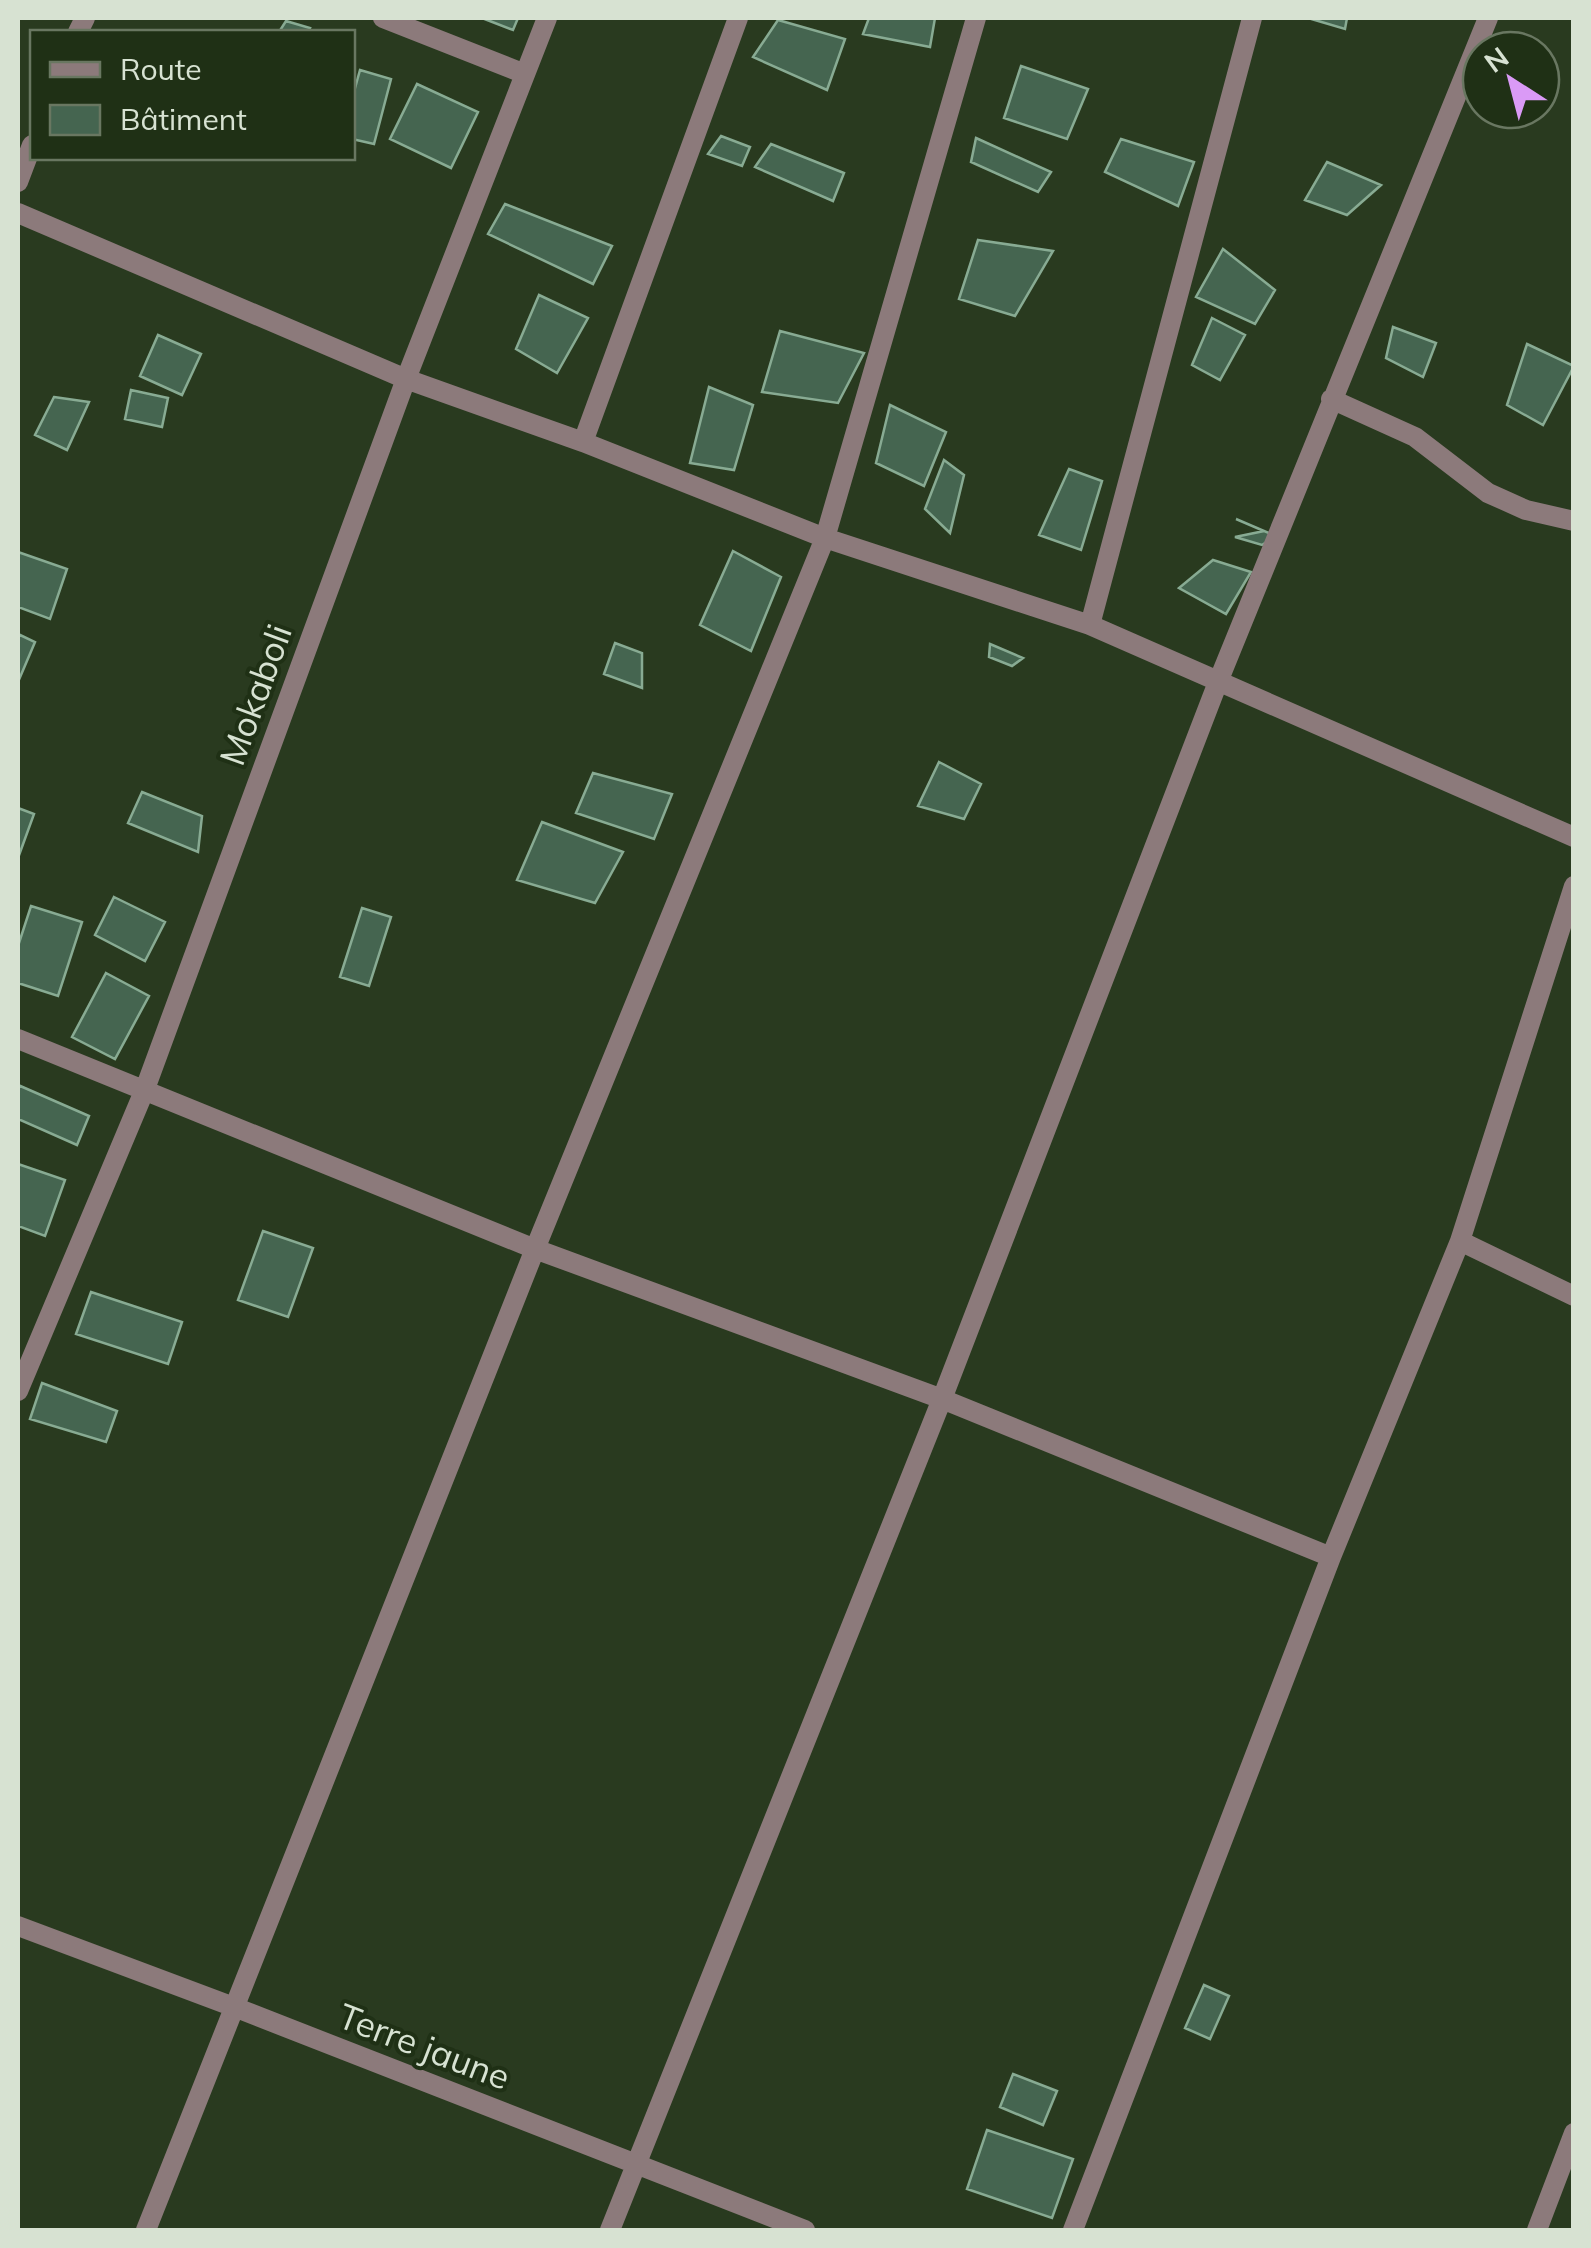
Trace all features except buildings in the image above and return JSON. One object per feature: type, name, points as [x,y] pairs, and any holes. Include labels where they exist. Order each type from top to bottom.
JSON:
[{"type":"street","points":[[383,18],[525,74]]},
{"type":"street","name":"Mokaboli","points":[[18,1391],[146,1089],[406,379],[547,18]]},
{"type":"street","points":[[583,442],[738,18]]},
{"type":"street","points":[[146,2230],[535,1249],[826,538],[976,18]]},
{"type":"street","points":[[1090,626],[1252,18]]},
{"type":"street","points":[[610,2230],[942,1399],[1218,682],[1488,18]]},
{"type":"street","points":[[18,182],[30,150]]},
{"type":"street","points":[[18,213],[406,379],[583,442],[826,538],[1090,626],[1574,838]]},
{"type":"street","points":[[1331,399],[1415,437],[1488,493],[1526,510],[1574,521]]},
{"type":"street","points":[[1073,2230],[1331,1557],[1460,1241],[1574,886]]},
{"type":"street","points":[[18,1039],[535,1249],[942,1399],[1331,1557]]},
{"type":"street","points":[[1460,1241],[1574,1296]]},
{"type":"street","name":"Terre jaune","points":[[18,1926],[805,2230]]},
{"type":"street","points":[[1537,2230],[1574,2133]]}]
